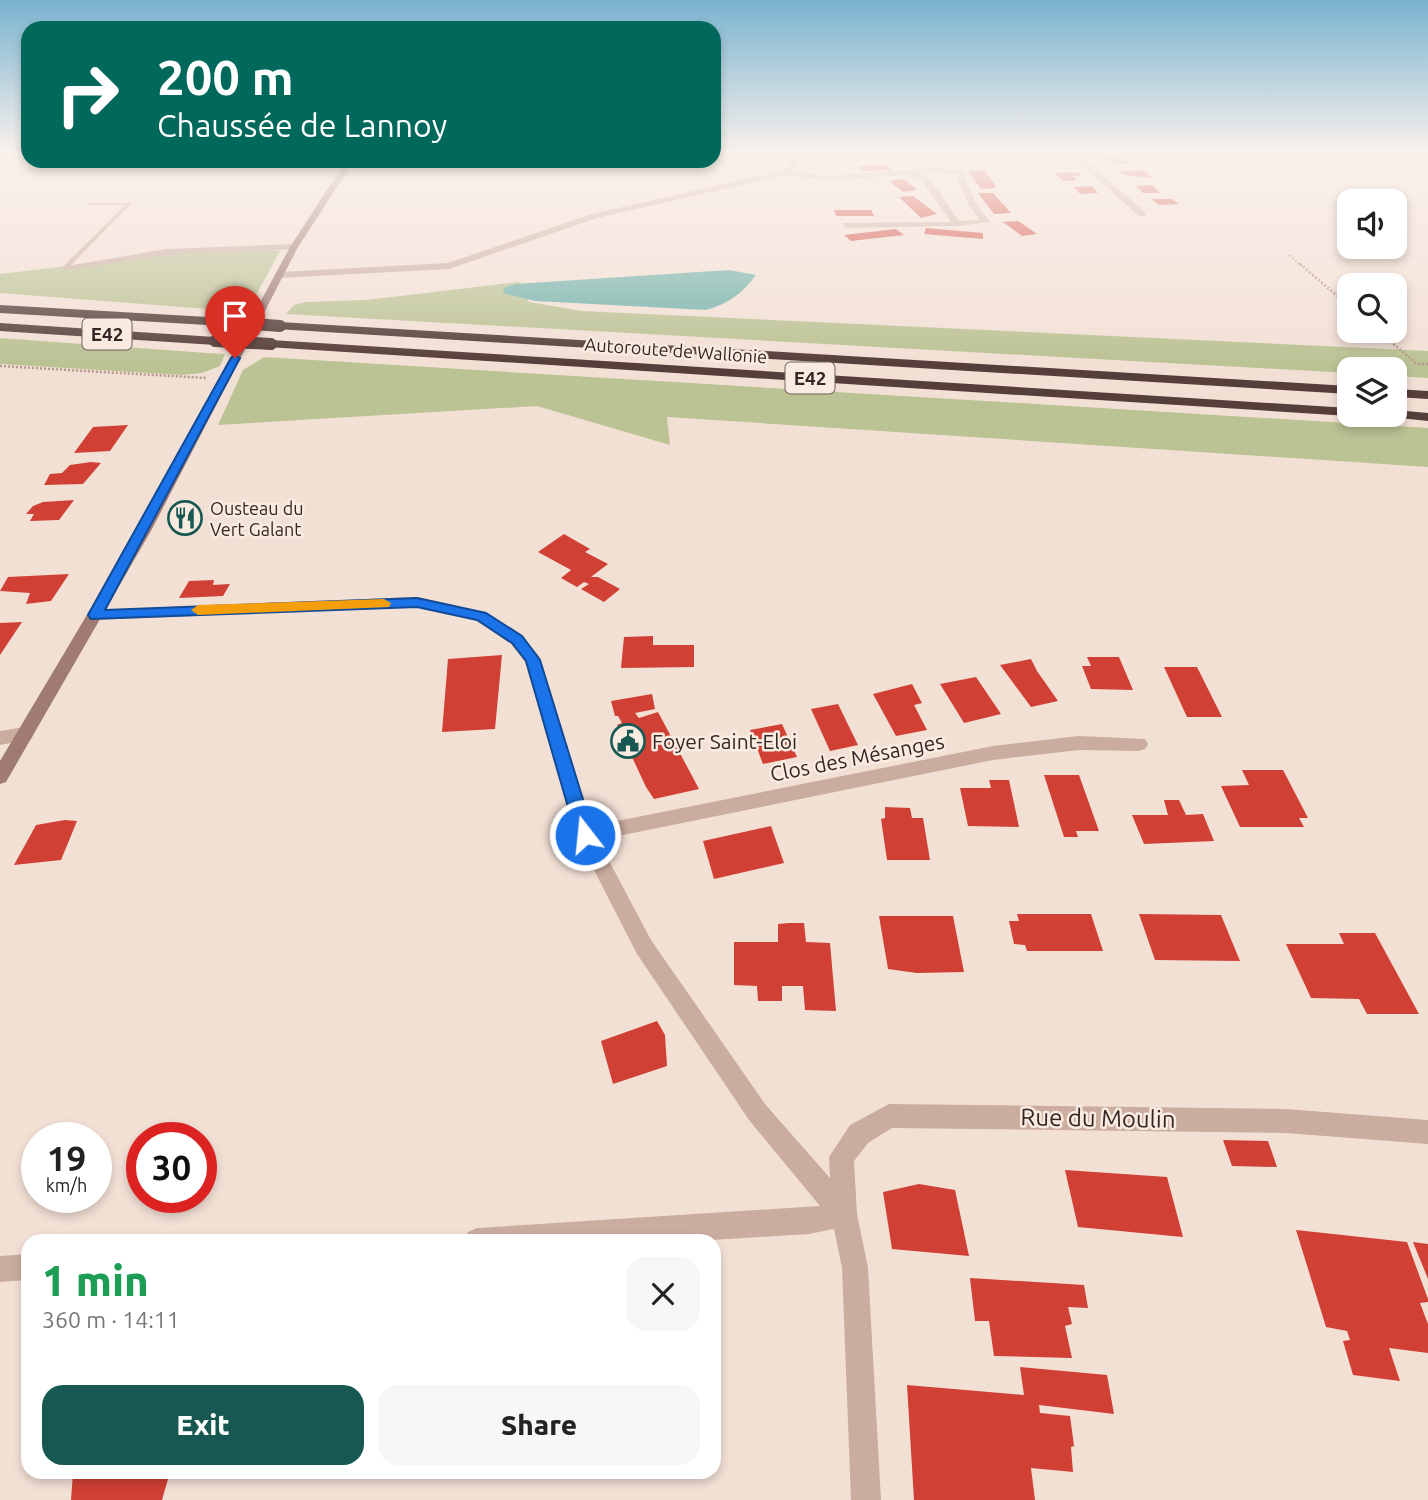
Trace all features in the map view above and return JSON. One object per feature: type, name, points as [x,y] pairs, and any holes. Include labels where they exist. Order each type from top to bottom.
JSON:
[{"type":"highway","name":"Autoroute de Wallonie","points":[[0,309],[1337,389]]},
{"type":"highway","name":"Autoroute de Wallonie","points":[[0,327],[1337,411]]},
{"type":"highway","points":[[1407,394],[1428,395]]},
{"type":"highway","points":[[1407,415],[1428,416]]},
{"type":"main road","points":[[0,777],[95,615],[294,247],[310,223]]},
{"type":"street","points":[[279,275],[449,266],[575,223]]},
{"type":"street","points":[[845,225],[972,223]]},
{"type":"street","points":[[66,267],[167,252],[294,247]]},
{"type":"street","points":[[95,615],[417,602],[481,616],[517,640],[533,660],[585,835],[644,947],[743,1091],[845,1214],[808,1221],[593,1234]]},
{"type":"street","points":[[0,738],[25,734]]},
{"type":"street","name":"Clos des Mésanges","points":[[585,835],[993,753],[1079,743],[1139,744]]},
{"type":"street","name":"Rue du Moulin","points":[[866,1500],[855,1268],[845,1214],[841,1157],[859,1134],[889,1116],[1286,1121],[1428,1132]]},
{"type":"street","points":[[0,1269],[21,1268]]},
{"type":"lane","points":[[66,267],[110,223]]},
{"type":"path","points":[[1289,255],[1337,296]]},
{"type":"path","points":[[1393,343],[1417,363],[1428,364]]},
{"type":"path","points":[[0,366],[224,379]]},
{"type":"green space","points":[[262,249],[280,251],[247,312],[0,293],[0,274],[166,254]]},
{"type":"green space","points":[[519,282],[529,302],[582,311],[1428,351],[1428,378],[1407,377],[1407,357],[1337,357],[1337,372],[286,314],[294,305],[306,302],[366,300]]},
{"type":"green space","points":[[0,338],[225,354],[220,366],[202,373],[181,375],[0,364]]},
{"type":"green space","points":[[264,357],[1337,422],[1337,427],[1428,428],[1428,467],[667,417],[670,445],[537,406],[218,425],[243,370]]},
{"type":"water","points":[[729,270],[756,275],[734,297],[706,310],[535,301],[503,293],[504,288],[515,284]]},
{"type":"building","points":[[1004,223],[1021,223],[1037,234],[1022,236]]},
{"type":"building","points":[[926,228],[983,233],[983,239],[924,234]]},
{"type":"building","points":[[896,229],[904,235],[851,241],[844,235]]},
{"type":"building","points":[[128,425],[110,451],[74,453],[93,427]]},
{"type":"building","points":[[101,463],[83,484],[44,485],[50,474],[62,473],[70,465]]},
{"type":"building","points":[[74,500],[59,520],[30,521],[34,514],[26,514],[33,506],[43,502]]},
{"type":"building","points":[[564,534],[590,549],[585,552],[608,564],[591,577],[598,577],[620,589],[604,602],[581,589],[589,584],[584,582],[577,587],[561,578],[571,570],[538,552]]},
{"type":"building","points":[[69,574],[51,601],[26,604],[30,593],[0,591],[8,577]]},
{"type":"building","points":[[214,580],[213,585],[230,584],[223,596],[179,598],[189,581]]},
{"type":"building","points":[[22,622],[0,655],[0,623]]},
{"type":"building","points":[[653,636],[653,645],[694,645],[694,667],[621,668],[624,637]]},
{"type":"building","points":[[502,655],[495,729],[442,732],[448,659]]},
{"type":"building","points":[[1087,657],[1119,657],[1133,690],[1091,689],[1082,666],[1091,666]]},
{"type":"building","points":[[1031,659],[1058,701],[1031,707],[1000,665]]},
{"type":"building","points":[[1164,667],[1197,667],[1222,717],[1187,717]]},
{"type":"building","points":[[976,677],[1001,714],[964,723],[940,684]]},
{"type":"building","points":[[912,684],[922,703],[914,705],[927,730],[896,736],[873,694]]},
{"type":"building","points":[[652,694],[655,709],[635,713],[639,718],[658,712],[699,789],[654,799],[646,787],[617,725],[622,723],[618,716],[615,716],[611,701]]},
{"type":"building","points":[[838,704],[858,745],[830,751],[811,709]]},
{"type":"building","points":[[782,724],[797,757],[763,764],[750,730]]},
{"type":"building","points":[[1242,770],[1283,770],[1308,818],[1299,818],[1304,827],[1240,827],[1221,786],[1249,785]]},
{"type":"building","points":[[1044,775],[1079,775],[1099,831],[1076,831],[1078,837],[1064,837]]},
{"type":"building","points":[[989,780],[1009,780],[1019,827],[968,826],[960,788],[991,788]]},
{"type":"building","points":[[1164,800],[1179,800],[1186,815],[1203,814],[1214,841],[1144,844],[1132,815],[1168,815]]},
{"type":"building","points":[[885,807],[910,808],[912,818],[923,818],[930,860],[887,860],[881,819],[885,818]]},
{"type":"building","points":[[65,820],[77,821],[61,860],[14,865],[36,825]]},
{"type":"building","points":[[771,826],[784,863],[714,879],[703,841]]},
{"type":"building","points":[[1017,914],[1091,914],[1103,951],[1027,951],[1025,945],[1014,944],[1009,921],[1019,921]]},
{"type":"building","points":[[1139,914],[1221,915],[1240,961],[1155,960]]},
{"type":"building","points":[[879,916],[953,916],[964,972],[917,973],[888,969]]},
{"type":"building","points":[[804,923],[806,942],[830,943],[836,1011],[805,1010],[803,986],[782,986],[782,1001],[758,1001],[757,986],[734,985],[734,942],[778,942],[778,924]]},
{"type":"building","points":[[1339,933],[1375,933],[1419,1014],[1367,1014],[1359,999],[1311,998],[1286,944],[1344,944]]},
{"type":"building","points":[[657,1021],[665,1035],[667,1066],[613,1084],[601,1041]]},
{"type":"building","points":[[1223,1140],[1268,1141],[1277,1167],[1232,1166]]},
{"type":"building","points":[[1065,1170],[1167,1177],[1183,1237],[1078,1227]]},
{"type":"building","points":[[919,1184],[955,1190],[969,1256],[892,1249],[883,1192]]},
{"type":"building","points":[[1296,1230],[1407,1242],[1428,1299],[1428,1302],[1420,1303],[1428,1324],[1428,1353],[1389,1348],[1400,1381],[1353,1375],[1343,1341],[1350,1340],[1347,1331],[1326,1327]]},
{"type":"building","points":[[1413,1242],[1428,1244],[1428,1279]]},
{"type":"building","points":[[970,1278],[1084,1285],[1088,1308],[1068,1307],[1072,1324],[1065,1326],[1072,1358],[994,1356],[989,1321],[975,1321]]},
{"type":"building","points":[[1020,1367],[1107,1375],[1114,1414],[1039,1405],[1040,1413],[1070,1416],[1074,1446],[1071,1447],[1073,1472],[1031,1468],[1035,1500],[914,1500],[907,1385],[1024,1395]]},
{"type":"building","points":[[72,1479],[168,1479],[162,1500],[71,1500]]},
{"type":"slow traffic","points":[[198,610],[384,603]]},
{"type":"place","name":"Ousteau du Vert Galant","points":[[185,518]]},
{"type":"place","name":"Foyer Saint-Eloi","points":[[628,741]]},
{"type":"route","points":[[235,358],[145,529],[95,615],[417,602],[481,616],[517,640],[533,660],[585,835]]}]
